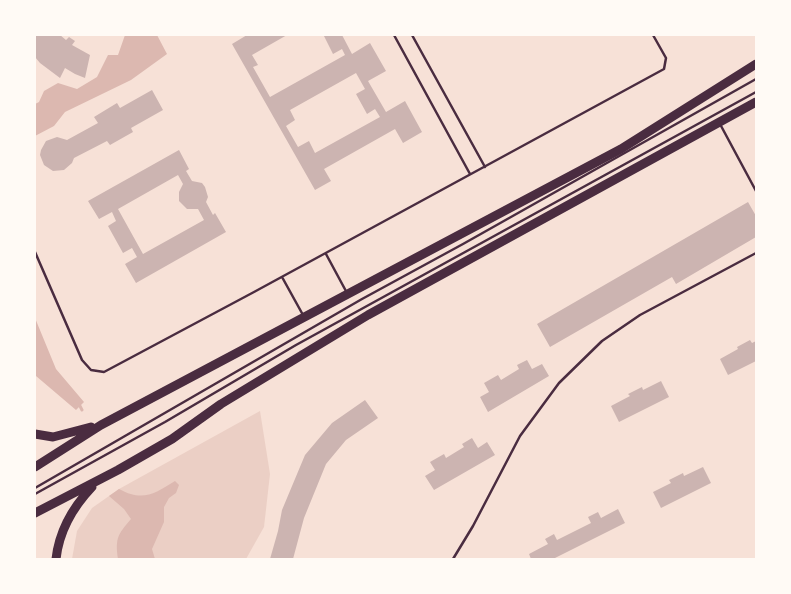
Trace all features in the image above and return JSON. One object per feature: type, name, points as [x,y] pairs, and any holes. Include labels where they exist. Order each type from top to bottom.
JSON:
[{"type":"main road","points":[[35,467],[78,435],[304,318],[621,149],[756,64]]},
{"type":"main road","points":[[35,513],[98,481],[172,438],[221,404],[368,315],[756,102]]},
{"type":"main road","points":[[35,434],[53,437],[78,435]]},
{"type":"main road","points":[[56,559],[60,537],[72,511],[98,481]]},
{"type":"lane","points":[[394,35],[471,174]]},
{"type":"lane","points":[[412,35],[485,167]]},
{"type":"lane","points":[[35,252],[82,360],[92,370],[104,372],[282,278],[664,69],[666,58],[653,35]]},
{"type":"lane","points":[[35,488],[362,299],[756,79]]},
{"type":"lane","points":[[35,494],[90,465],[296,345],[756,92]]},
{"type":"lane","points":[[719,122],[756,192]]},
{"type":"lane","points":[[453,559],[473,526],[520,436],[559,384],[602,341],[640,315],[756,253]]},
{"type":"lane","points":[[325,254],[348,294]]},
{"type":"lane","points":[[282,278],[304,318]]},
{"type":"shaded area","points":[[125,35],[157,35],[167,54],[131,80],[65,112],[54,126],[35,136],[35,104],[39,102],[44,91],[58,83],[77,89],[97,77],[108,55],[118,55]]},
{"type":"shaded area","points":[[35,318],[56,369],[84,402],[76,410],[36,376]]},
{"type":"shaded area","points":[[260,411],[270,474],[264,527],[246,559],[72,559],[77,531],[92,508],[119,489]]},
{"type":"shaded area","points":[[175,481],[179,485],[176,493],[169,498],[164,507],[164,522],[152,549],[155,559],[118,559],[118,537],[131,519],[124,509],[109,496],[119,489],[135,495],[148,495],[161,490]]},
{"type":"building","points":[[35,35],[60,35],[66,40],[69,37],[75,41],[72,45],[90,55],[85,78],[65,68],[60,78],[40,63],[35,57]]},
{"type":"building","points":[[247,35],[287,35],[252,55],[258,65],[253,67],[270,97],[345,55],[342,49],[333,54],[325,35],[342,35],[352,54],[370,43],[386,71],[368,81],[386,112],[405,101],[422,132],[403,143],[395,129],[324,169],[331,181],[315,190],[232,44]],"holes":[[[356,73],[365,89],[356,94],[367,114],[375,109],[380,117],[315,153],[309,141],[298,147],[286,126],[295,120],[290,110]]]},
{"type":"building","points":[[152,90],[163,110],[131,128],[133,132],[110,145],[107,141],[74,158],[72,163],[64,170],[53,171],[44,165],[40,155],[46,141],[57,137],[67,140],[98,123],[94,117],[117,103],[120,108]]},
{"type":"building","points":[[179,150],[189,169],[186,171],[192,181],[202,183],[205,187],[208,197],[206,202],[226,232],[136,283],[125,264],[137,257],[132,248],[123,253],[108,226],[116,221],[112,212],[99,219],[88,201]],"holes":[[[178,175],[183,184],[179,192],[179,201],[187,209],[198,209],[204,220],[143,254],[118,209]]]},
{"type":"building","points":[[748,202],[756,216],[756,237],[676,284],[672,277],[550,347],[537,324]]},
{"type":"building","points":[[750,340],[752,343],[756,341],[756,361],[728,375],[720,359]]},
{"type":"building","points":[[527,360],[532,369],[542,364],[549,376],[488,412],[480,397],[489,392],[484,383],[498,375],[501,380],[519,369],[517,365]]},
{"type":"building","points":[[661,381],[669,397],[619,422],[611,406],[642,387],[643,390]]},
{"type":"building","points":[[365,400],[378,418],[346,440],[326,464],[304,518],[293,559],[270,559],[282,510],[305,455],[332,423]]},
{"type":"building","points":[[472,438],[478,448],[487,442],[495,455],[434,490],[425,476],[435,470],[430,462],[444,454],[446,458],[464,447],[462,444]]},
{"type":"building","points":[[703,467],[711,483],[661,508],[653,492],[671,483],[669,480],[683,473],[684,476]]},
{"type":"building","points":[[618,509],[625,523],[553,559],[531,559],[529,554],[548,544],[545,539],[554,534],[557,540],[591,523],[588,517],[598,512],[601,518]]},
{"type":"waterway","points":[[79,404],[82,410]]}]
